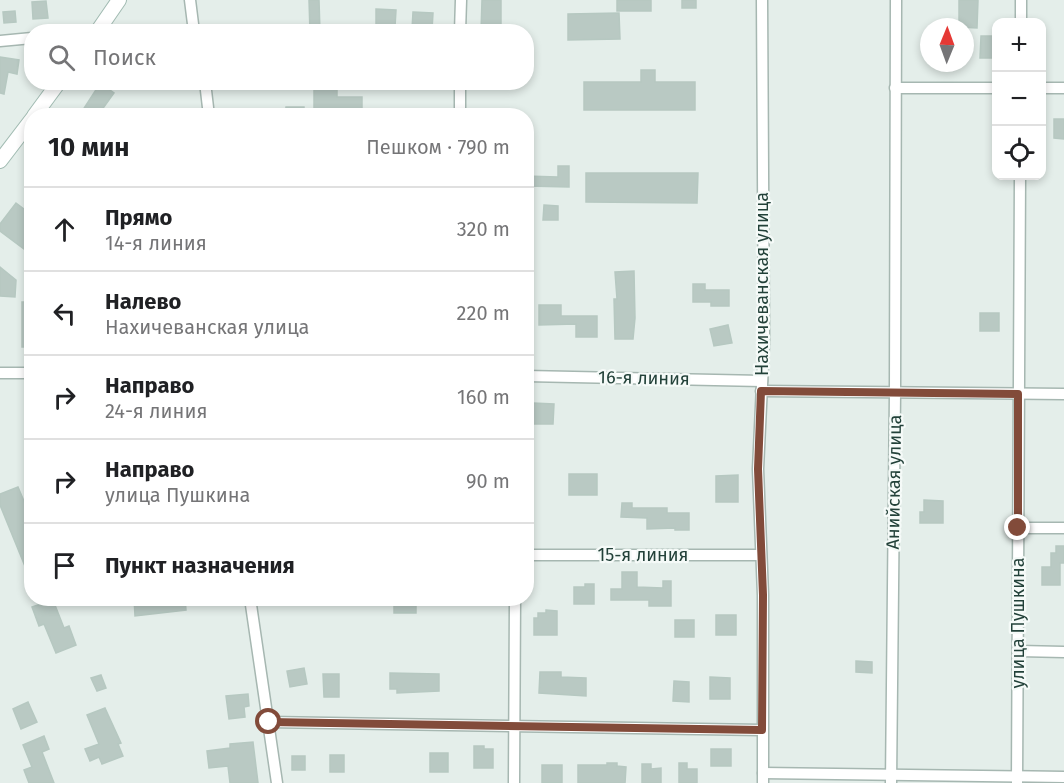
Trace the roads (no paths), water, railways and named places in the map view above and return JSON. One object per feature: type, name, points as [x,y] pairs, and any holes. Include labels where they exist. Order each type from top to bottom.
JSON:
[{"type":"street","points":[[102,24],[119,0]]},
{"type":"street","points":[[190,0],[193,24]]},
{"type":"street","points":[[460,24],[461,0]]},
{"type":"street","name":"Нахичеванская улица","points":[[762,0],[764,332],[758,469],[763,595],[763,778]]},
{"type":"street","name":"Анийская улица","points":[[891,779],[896,0]]},
{"type":"street","points":[[1021,0],[1021,18]]},
{"type":"street","points":[[0,41],[24,39]]},
{"type":"street","points":[[895,88],[992,88]]},
{"type":"street","points":[[1046,88],[1064,88]]},
{"type":"street","points":[[40,108],[53,90]]},
{"type":"street","points":[[206,90],[208,108]]},
{"type":"street","points":[[460,90],[460,108]]},
{"type":"street","points":[[0,161],[24,129]]},
{"type":"street","name":"улица Пушкина","points":[[1017,780],[1020,180]]},
{"type":"street","points":[[0,373],[24,373]]},
{"type":"street","name":"16-я линия","points":[[534,376],[895,393],[1064,394]]},
{"type":"street","points":[[1018,528],[1064,528]]},
{"type":"street","name":"15-я линия","points":[[534,555],[760,555]]},
{"type":"street","points":[[251,606],[277,783]]},
{"type":"street","points":[[514,783],[515,606]]},
{"type":"street","points":[[1019,651],[1064,652]]},
{"type":"street","points":[[269,722],[762,730]]},
{"type":"street","points":[[763,778],[1017,780],[1064,777]]}]
